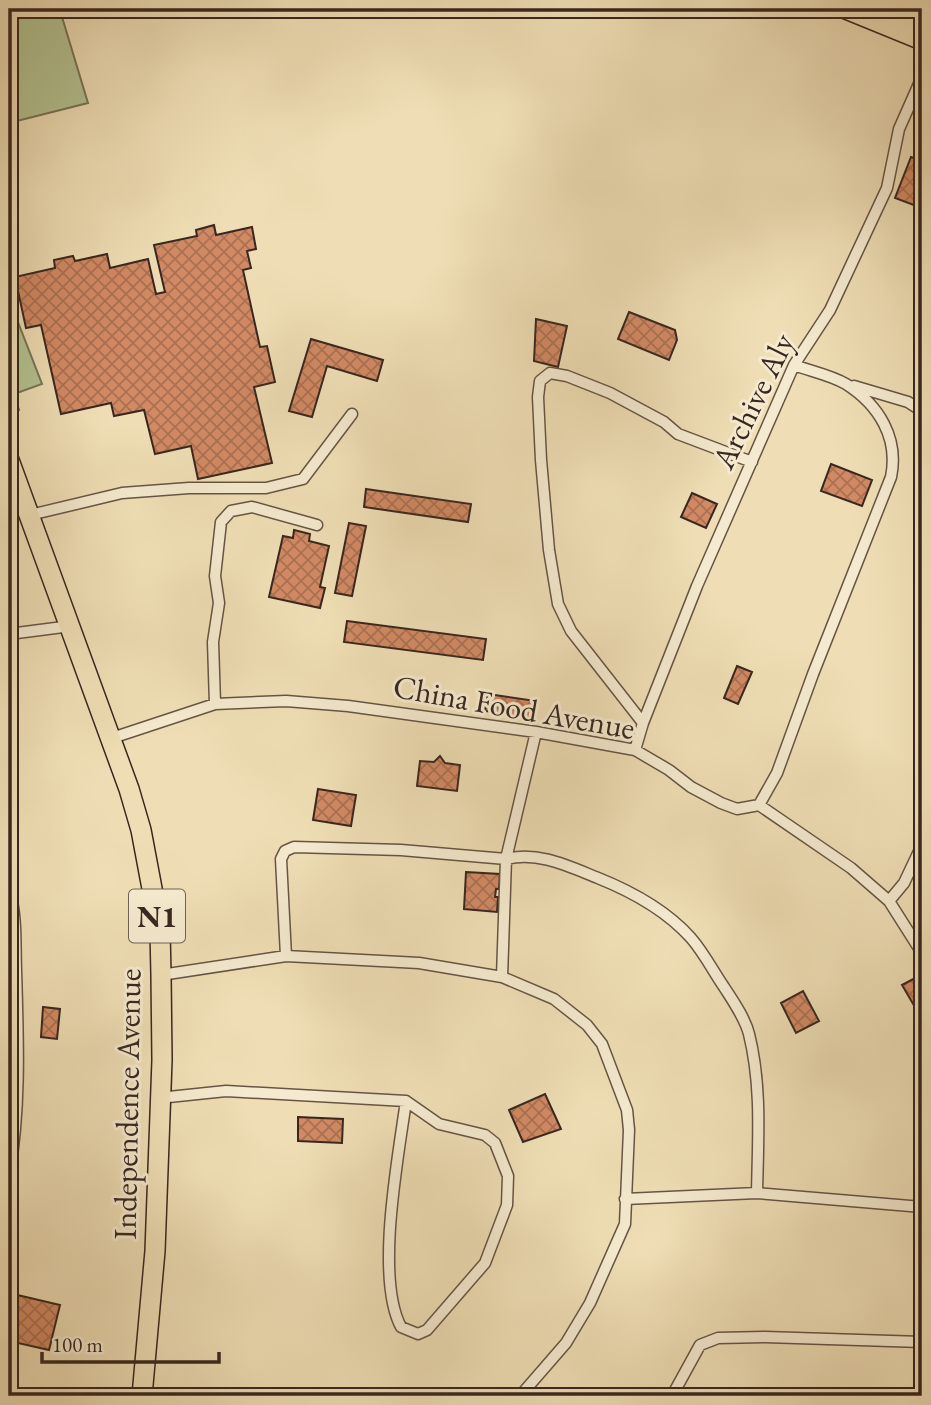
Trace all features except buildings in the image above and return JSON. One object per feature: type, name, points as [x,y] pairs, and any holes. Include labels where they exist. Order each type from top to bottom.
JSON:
[{"type":"highway","points":[[846,9],[922,40]]},
{"type":"highway","points":[[889,9],[922,23]]},
{"type":"highway","name":"Independence Avenue","points":[[9,460],[112,738],[141,830],[160,931],[162,1060],[155,1251],[142,1396]]},
{"type":"street","name":"Archive Aly","points":[[635,750],[697,586],[794,365],[830,310],[887,188],[900,129],[922,77]]},
{"type":"street","points":[[794,365],[908,402],[922,411]]},
{"type":"street","points":[[643,723],[571,631],[558,604],[549,551],[541,460],[538,397],[540,380],[551,373],[567,376],[610,393],[664,422],[678,434],[752,462]]},
{"type":"street","points":[[844,383],[872,405],[886,425],[894,463],[891,477],[777,773],[759,805],[851,868],[890,901],[922,953]]},
{"type":"street","points":[[30,515],[122,493],[189,488],[266,488],[303,479],[352,414]]},
{"type":"street","points":[[215,704],[213,642],[219,603],[215,576],[221,522],[230,511],[252,507],[317,525]]},
{"type":"street","points":[[9,634],[71,626]]},
{"type":"street","name":"China Food Avenue","points":[[112,738],[215,704],[286,701],[348,706],[635,750],[691,787],[721,803],[737,809],[759,805]]},
{"type":"street","points":[[502,977],[506,859],[536,733]]},
{"type":"street","points":[[890,901],[904,883],[922,845]]},
{"type":"street","points":[[286,956],[281,859],[285,851],[294,847],[401,850],[506,859],[533,856],[566,865],[613,884],[663,911],[692,940],[729,994],[748,1030],[759,1100],[757,1193]]},
{"type":"street","points":[[9,893],[15,941],[18,1035],[17,1100],[9,1175]]},
{"type":"street","points":[[161,975],[286,956],[419,963],[502,977],[554,999],[587,1024],[602,1044],[626,1110],[629,1130],[625,1224],[590,1303],[566,1343],[520,1396]]},
{"type":"street","points":[[159,1098],[226,1091],[406,1101],[439,1124],[485,1135],[495,1143],[508,1176],[507,1205],[485,1263],[447,1310],[427,1331],[418,1334],[401,1327],[389,1294],[391,1213],[406,1101]]},
{"type":"street","points":[[625,1199],[757,1193],[922,1207]]},
{"type":"street","points":[[672,1396],[700,1345],[718,1338],[922,1342]]},
{"type":"green space","points":[[39,10],[62,17],[88,103],[9,123],[9,18]]},
{"type":"green space","points":[[9,299],[42,384],[14,394],[19,410],[9,415]]}]
